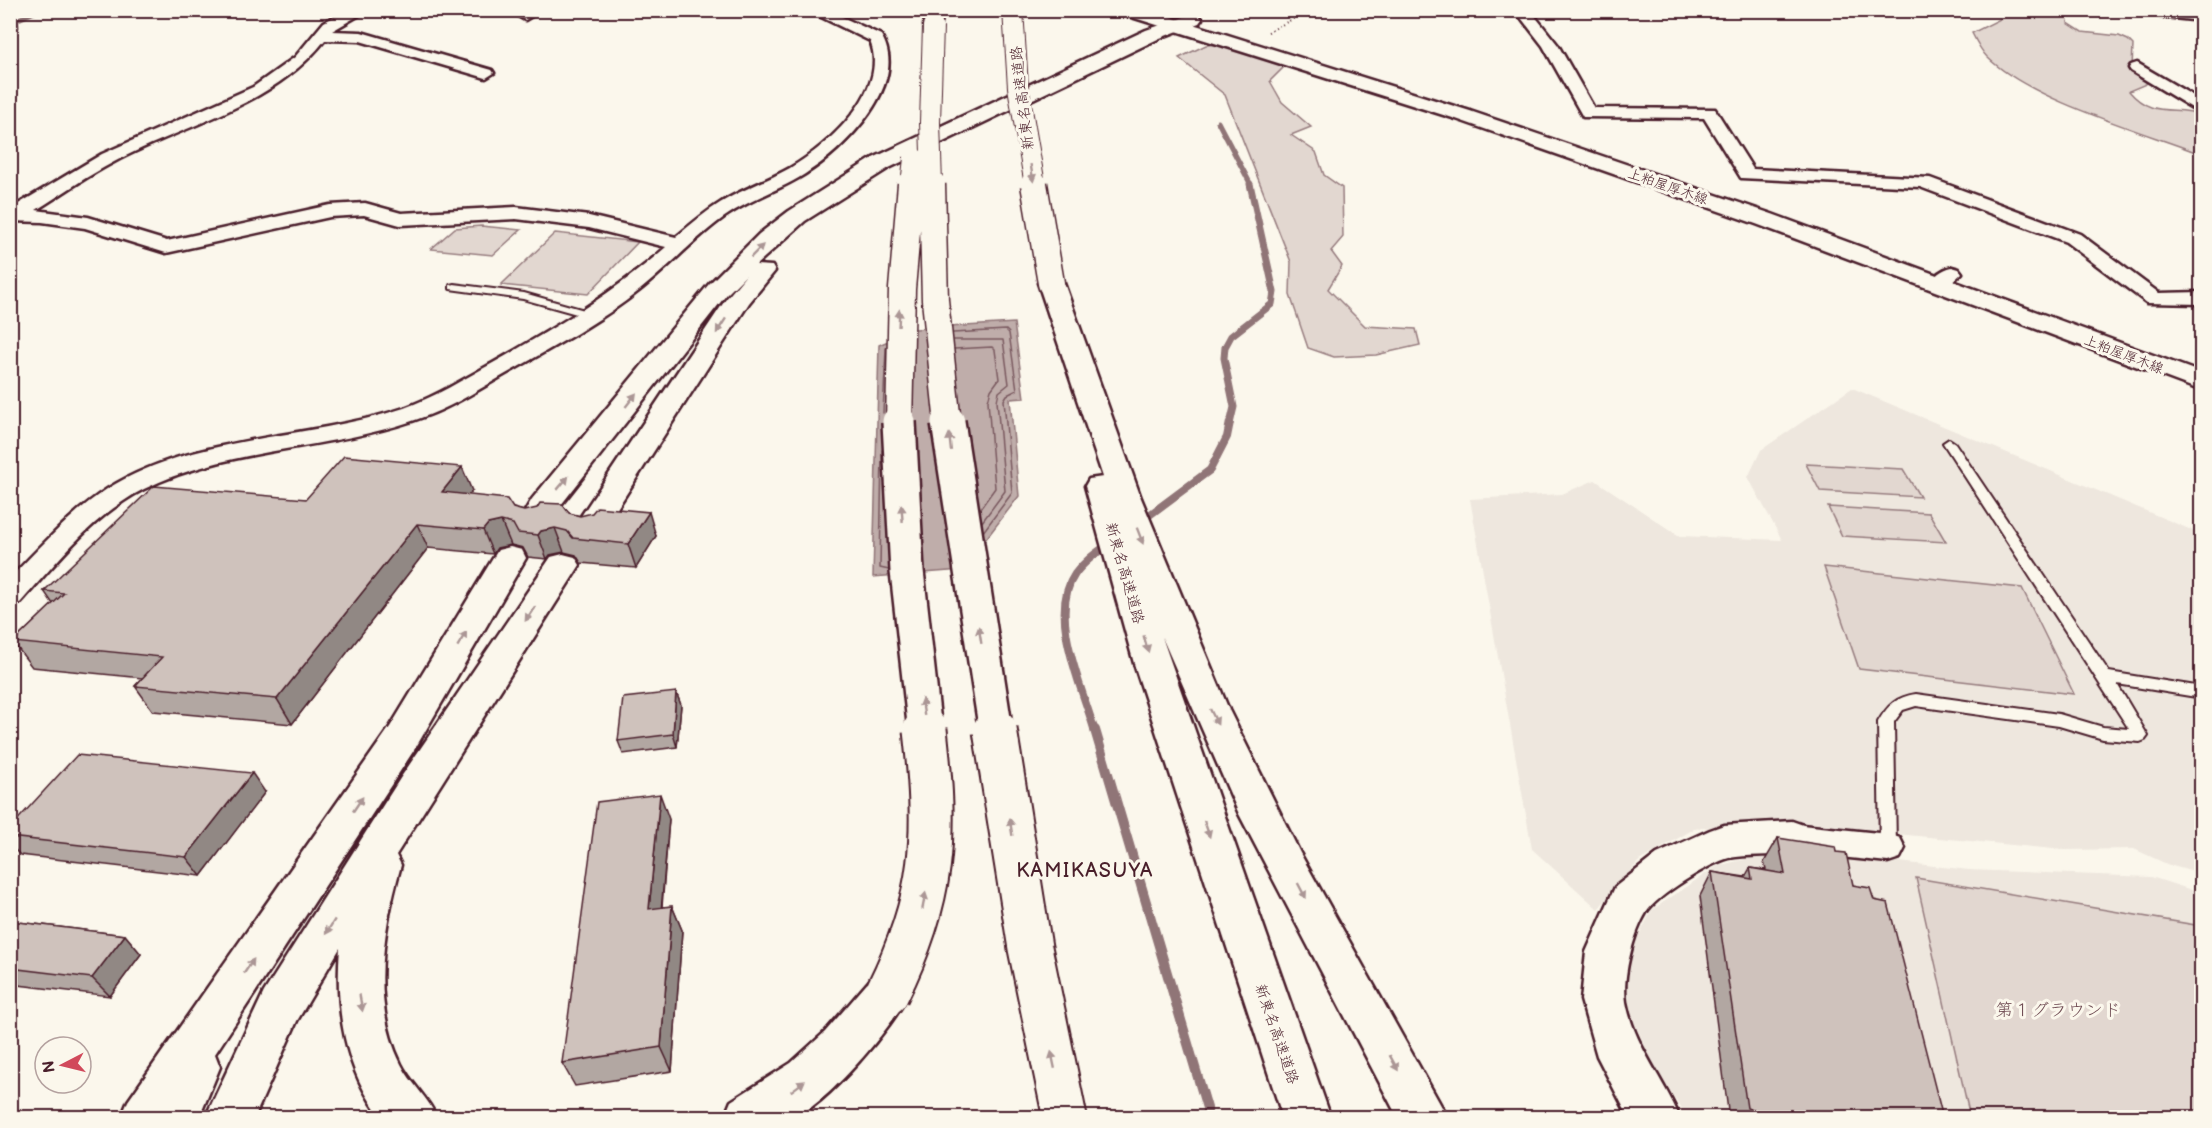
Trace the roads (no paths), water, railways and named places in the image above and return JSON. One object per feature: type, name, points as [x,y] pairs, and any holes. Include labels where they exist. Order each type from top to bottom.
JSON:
[{"type":"main road","name":"新東名高速道路","points":[[1013,10],[1018,87],[1051,283],[1089,449],[1153,667],[1306,1118]]},
{"type":"main road","name":"上粕屋厚木線","points":[[1128,10],[1174,30],[1474,119],[2202,365]]},
{"type":"main road","name":"上粕屋厚木線","points":[[1164,10],[1174,30]]},
{"type":"main road","points":[[748,1118],[776,1103],[829,1062],[860,1030],[887,993],[903,965],[919,927],[933,834],[932,780],[910,608],[902,507],[898,343],[902,276],[921,91],[934,18]]},
{"type":"main road","points":[[934,18],[930,122],[935,300],[952,458],[1030,948],[1065,1118]]},
{"type":"main road","points":[[534,523],[543,506],[595,446],[718,289],[768,239],[797,216],[853,178],[955,136],[1174,30]]},
{"type":"main road","points":[[589,528],[739,299],[785,247],[828,214],[955,136]]},
{"type":"main road","name":"上粕屋厚木線","points":[[1946,278],[2202,383]]},
{"type":"main road","points":[[1051,283],[1098,424],[1167,608],[1211,712],[1278,848],[1424,1118]]},
{"type":"main road","points":[[145,1118],[403,737],[510,558]]},
{"type":"main road","points":[[229,1118],[280,1007],[415,788],[562,566]]},
{"type":"main road","points":[[413,1118],[385,1082],[366,1033],[358,987],[361,939],[371,892],[386,846],[415,788]]},
{"type":"main road","points":[[1656,1118],[1620,1056],[1603,1000],[1608,952],[1630,900],[1672,866],[1724,842],[1792,838]]},
{"type":"main road","points":[[176,1118],[223,1006]]},
{"type":"street","points":[[13,215],[108,158],[259,90],[301,60],[320,35],[337,20],[362,10]]},
{"type":"street","points":[[10,596],[78,524],[105,502],[132,486],[189,464],[378,423],[422,410],[591,315],[634,285],[679,244],[738,200],[808,164],[836,140],[869,100],[882,70],[882,47],[876,38],[814,10]]},
{"type":"street","points":[[1522,10],[1550,45],[1589,113],[1709,113],[1747,174],[1923,182],[2073,238],[2154,299],[2202,298]]},
{"type":"street","points":[[2134,10],[2202,17]]},
{"type":"street","points":[[320,35],[361,37],[486,73]]},
{"type":"street","points":[[2137,68],[2202,109]]},
{"type":"street","points":[[13,215],[88,224],[166,247],[330,211],[354,208],[399,219],[516,213],[589,222],[679,244]]},
{"type":"street","points":[[1792,838],[1888,848]]},
{"type":"lane","points":[[454,287],[524,296],[591,315]]},
{"type":"lane","points":[[1888,848],[1886,722],[1893,708],[1903,701],[1916,700],[2059,720],[2103,733],[2140,736],[2104,677],[1949,443]]},
{"type":"lane","points":[[2104,677],[2202,693]]},
{"type":"water","points":[[1014,323],[1024,398],[1010,399],[1019,496],[962,570],[873,577],[879,345],[915,329]]},
{"type":"waterway","points":[[10,31],[17,27],[16,20],[39,10]]},
{"type":"waterway","points":[[1218,122],[1251,185]]},
{"type":"waterway","points":[[1230,424],[1234,407],[1224,358],[1225,347],[1231,336],[1272,304],[1274,292],[1250,184]]},
{"type":"waterway","points":[[1140,522],[1210,470],[1227,437],[1230,422]]},
{"type":"waterway","points":[[1095,732],[1070,652],[1065,610],[1067,591],[1075,574],[1110,543]]},
{"type":"waterway","points":[[1095,730],[1207,1108],[1207,1118]]},
{"type":"district","name":"KAMIKASUYA","points":[[1085,870]]},
{"type":"park label","name":"第１グラウンド","points":[[2058,1010]]}]
